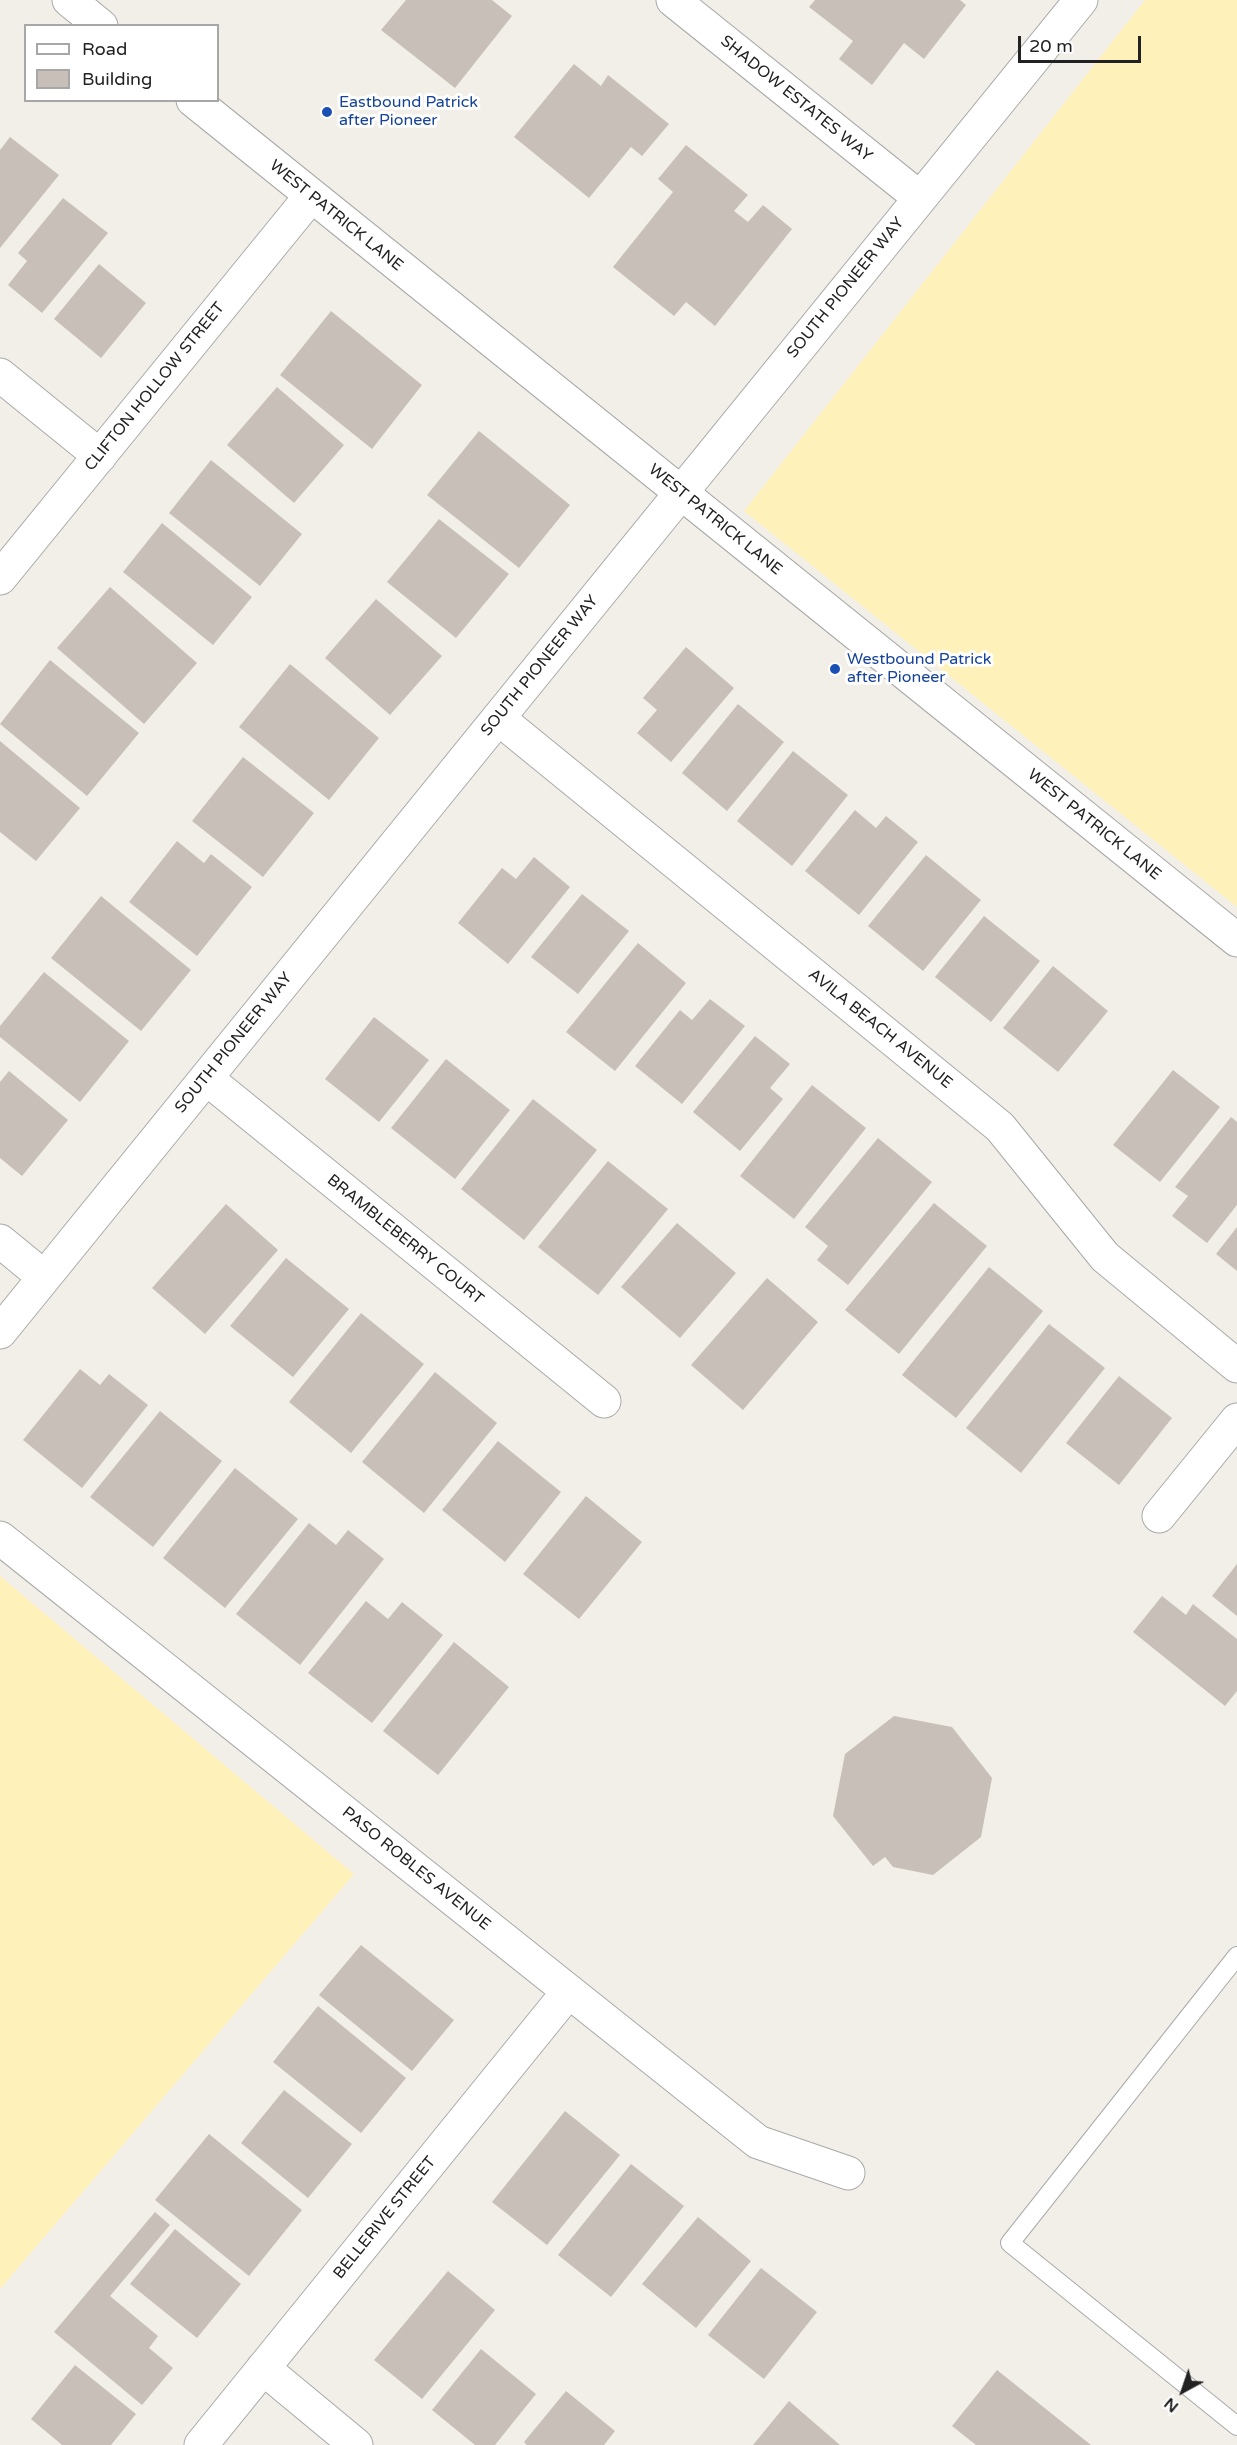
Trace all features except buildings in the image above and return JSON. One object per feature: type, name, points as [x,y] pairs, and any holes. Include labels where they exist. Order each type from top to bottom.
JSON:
[{"type":"street","points":[[69,0],[98,24]]},
{"type":"street","name":"SHADOW ESTATES WAY","points":[[673,0],[920,198]]},
{"type":"street","name":"SOUTH PIONEER WAY","points":[[0,1332],[1081,0]]},
{"type":"street","name":"WEST PATRICK LANE","points":[[195,102],[1237,940]]},
{"type":"street","name":"CLIFTON HOLLOW STREET","points":[[0,578],[310,196]]},
{"type":"street","points":[[0,375],[100,456]]},
{"type":"street","name":"AVILA BEACH AVENUE","points":[[498,718],[1000,1127],[1105,1257],[1237,1366]]},
{"type":"street","name":"BRAMBLEBERRY COURT","points":[[206,1078],[604,1401]]},
{"type":"street","points":[[0,1241],[44,1277]]},
{"type":"street","points":[[1159,1516],[1237,1420]]},
{"type":"street","name":"PASO ROBLES AVENUE","points":[[0,1538],[758,2142],[848,2173]]},
{"type":"street","name":"BELLERIVE STREET","points":[[201,2445],[569,1991]]},
{"type":"street","points":[[263,2368],[356,2445]]},
{"type":"lane","points":[[1237,1956],[1010,2243],[1237,2426]]},
{"type":"sand","points":[[1145,0],[1237,0],[1237,907],[744,511]]},
{"type":"sand","points":[[0,1576],[354,1874],[0,2289]]},
{"type":"place","name":"Eastbound Patrick after Pioneer","points":[[327,112]]},
{"type":"place","name":"Westbound Patrick after Pioneer","points":[[835,669]]}]
